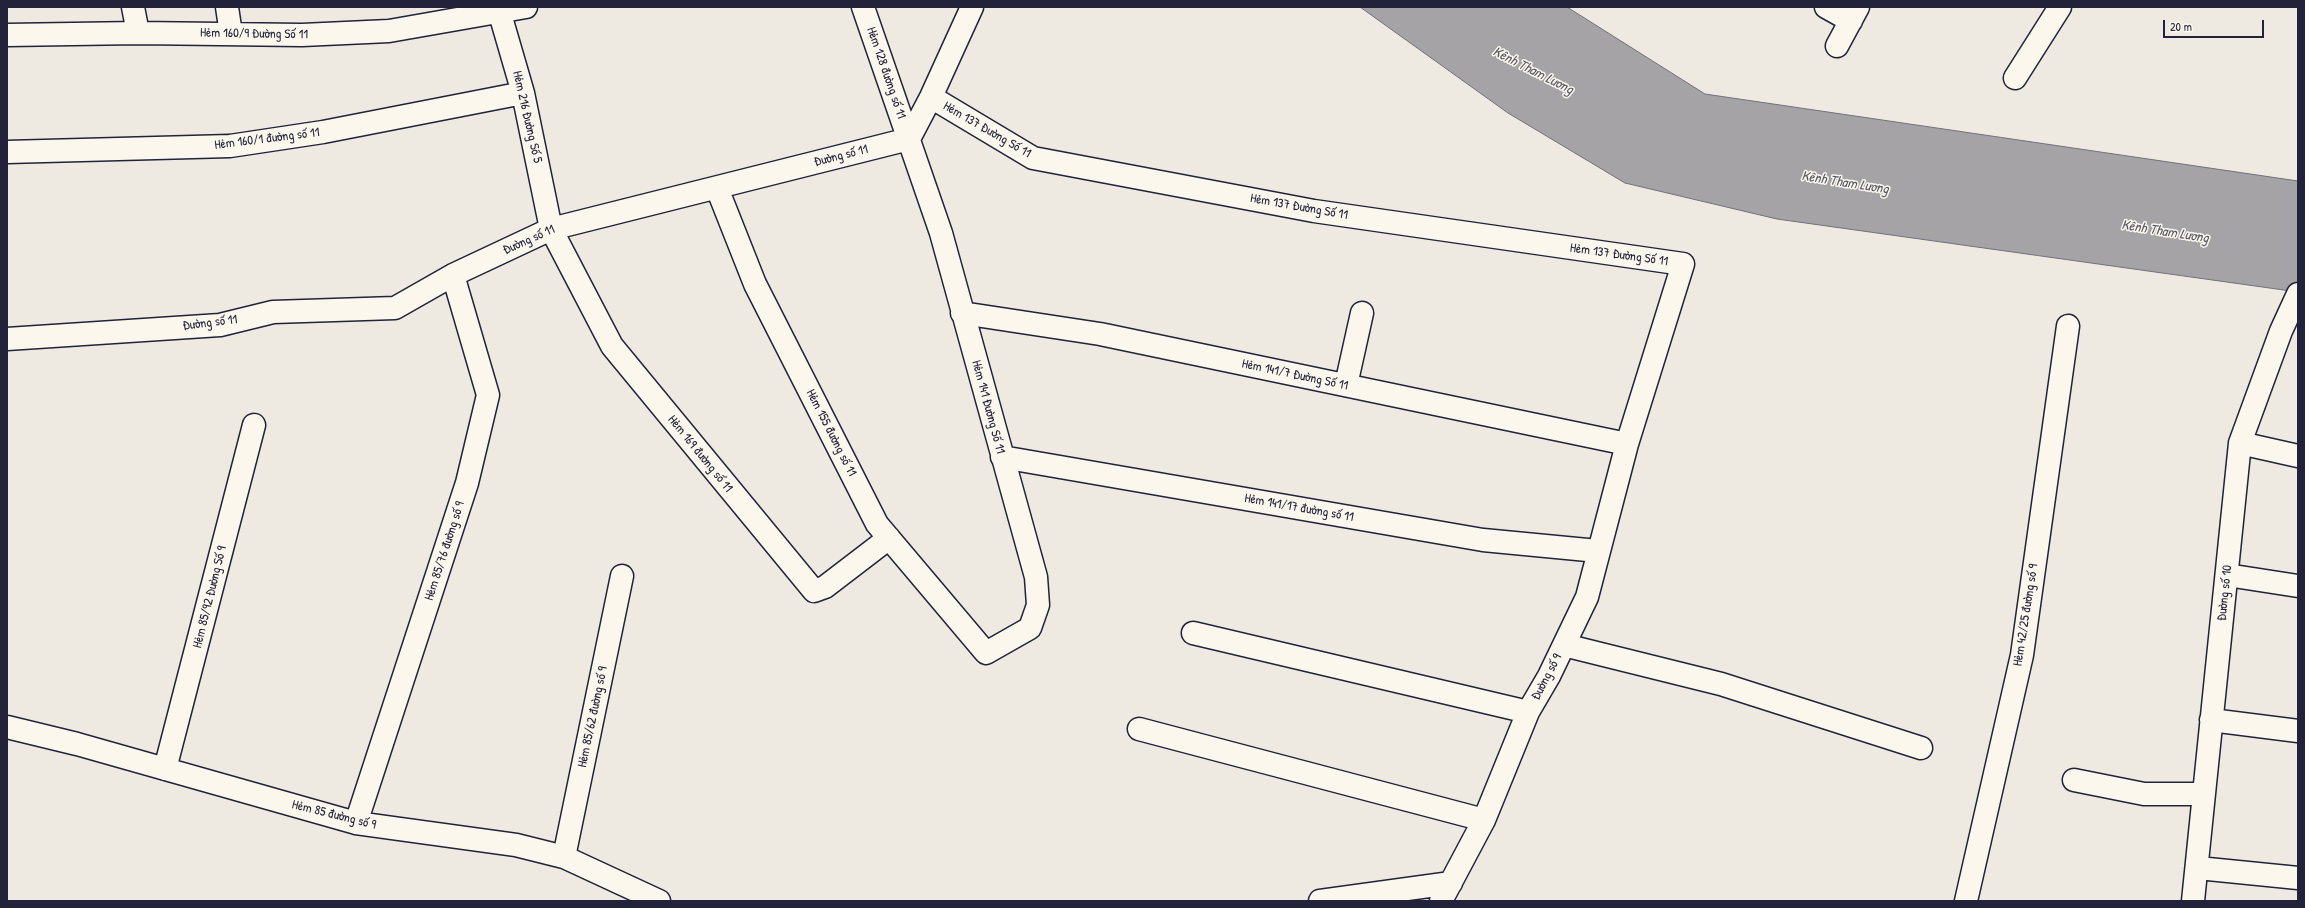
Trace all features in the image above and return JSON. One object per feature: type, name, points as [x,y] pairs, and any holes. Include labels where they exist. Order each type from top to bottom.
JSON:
[{"type":"street","points":[[133,7],[138,33]]},
{"type":"street","points":[[227,7],[232,34]]},
{"type":"street","points":[[499,10],[526,7]]},
{"type":"street","name":"Hẻm 128 đường số 11","points":[[863,7],[909,139]]},
{"type":"street","points":[[909,139],[931,97],[972,7]]},
{"type":"street","points":[[1826,7],[1854,14],[1837,46]]},
{"type":"street","points":[[2015,78],[2060,7]]},
{"type":"street","name":"Hẻm 160/9 Đường Số 11","points":[[7,34],[138,33],[302,36],[389,30],[499,10]]},
{"type":"street","name":"Hẻm 216 Đường Số 5","points":[[499,10],[523,93],[551,229]]},
{"type":"street","name":"Hẻm 160/1 đường số 11","points":[[7,152],[230,146],[323,132],[523,93]]},
{"type":"street","name":"Hẻm 137 Đường Số 11","points":[[931,97],[1033,158],[1314,211],[1683,264]]},
{"type":"street","name":"Đường số 11","points":[[7,339],[220,325],[273,312],[395,308],[453,275],[551,229],[909,139]]},
{"type":"street","name":"Hẻm 141 Đường Số 11","points":[[909,139],[941,233],[1036,577],[1038,605],[1030,628],[986,653]]},
{"type":"street","name":"Hẻm 155 đường số 11","points":[[718,188],[756,284],[877,524],[986,653]]},
{"type":"street","name":"Hẻm 169 đường số 11","points":[[551,229],[612,346],[814,591],[825,587],[889,538]]},
{"type":"street","name":"Đường số 9","points":[[1446,892],[1484,820],[1528,712],[1549,676],[1586,597],[1627,444],[1683,264]]},
{"type":"street","name":"Hẻm 85/76 đường số 9","points":[[356,823],[468,483],[488,395],[453,275]]},
{"type":"street","name":"Đường số 10","points":[[2193,901],[2198,868],[2202,794],[2227,575],[2240,443],[2281,331],[2298,294]]},
{"type":"street","name":"Hẻm 141/7 Đường Số 11","points":[[962,312],[1100,334],[1627,444]]},
{"type":"street","points":[[1346,386],[1362,313]]},
{"type":"street","name":"Hẻm 42/25 đường số 9","points":[[1966,901],[2022,655],[2068,326]]},
{"type":"street","name":"Hẻm 85/92 Đường Số 9","points":[[166,769],[254,425]]},
{"type":"street","points":[[2240,443],[2298,456]]},
{"type":"street","name":"Hẻm 141/17 đường số 11","points":[[1002,457],[1483,540],[1598,551]]},
{"type":"street","points":[[2227,575],[2298,586]]},
{"type":"street","name":"Hẻm 85/62 đường số 9","points":[[564,857],[622,576]]},
{"type":"street","points":[[1193,633],[1528,712]]},
{"type":"street","points":[[1564,645],[1721,684],[1921,748]]},
{"type":"street","points":[[2211,720],[2298,731]]},
{"type":"street","name":"Hẻm 85 đường số 9","points":[[7,727],[166,769],[356,823],[516,845],[564,857],[659,901]]},
{"type":"street","points":[[1139,729],[1484,820]]},
{"type":"street","points":[[2074,780],[2144,794],[2202,794]]},
{"type":"street","points":[[2198,868],[2298,878]]},
{"type":"street","points":[[1320,901],[1446,892]]},
{"type":"water","name":"Kênh Tham Lương","points":[[1360,7],[1567,7],[1705,94],[2298,181],[2298,292],[1777,219],[1625,183],[1508,113]]}]
